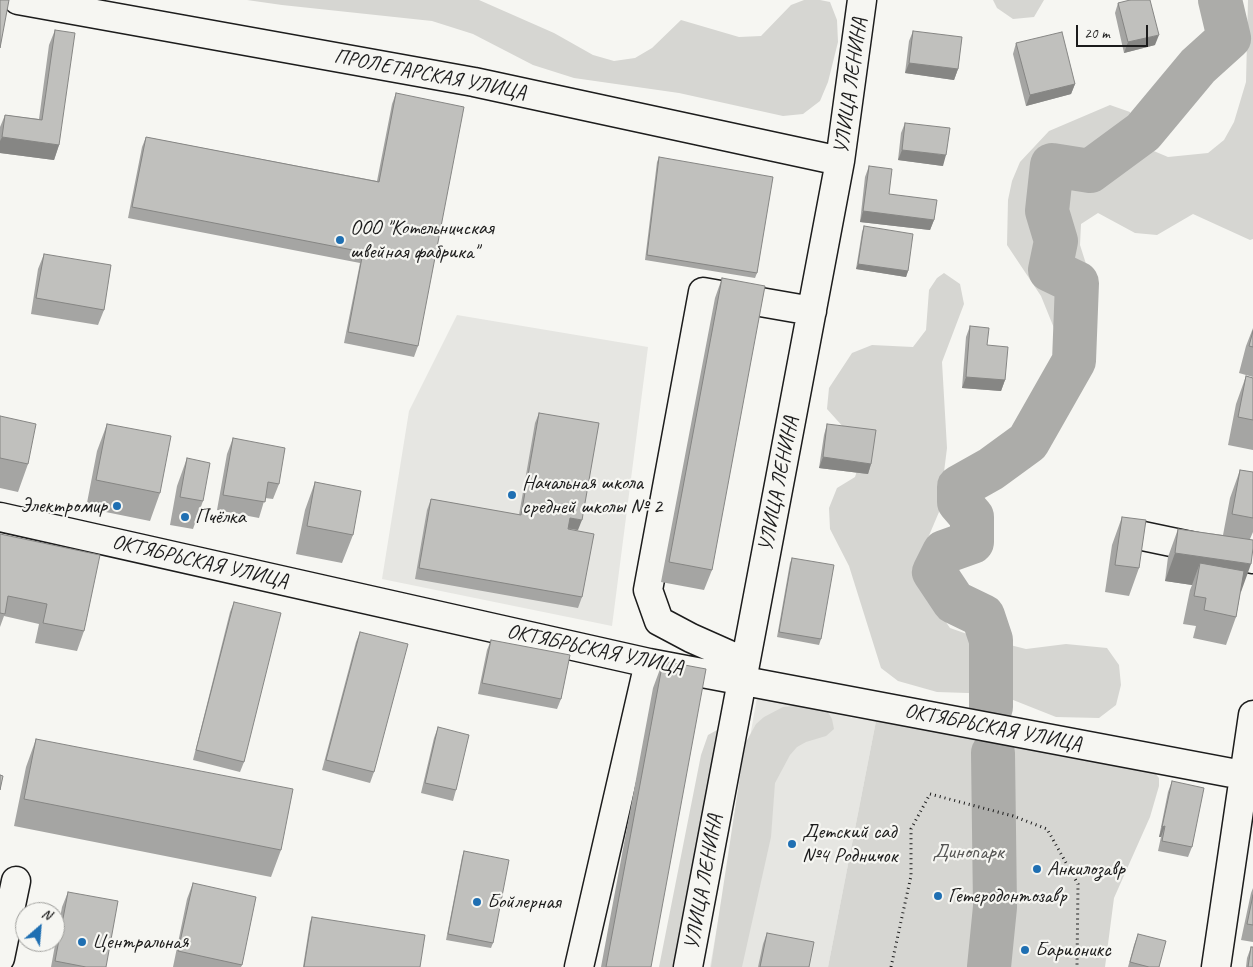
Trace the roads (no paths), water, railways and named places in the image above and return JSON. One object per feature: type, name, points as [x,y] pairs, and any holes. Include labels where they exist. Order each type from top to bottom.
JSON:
[{"type":"street","name":"ПРОЛЕТАРСКАЯ УЛИЦА","points":[[18,0],[474,82],[840,161]]},
{"type":"street","name":"УЛИЦА ЛЕНИНА","points":[[688,967],[840,161],[862,0]]},
{"type":"street","points":[[743,671],[691,638],[659,621],[648,590],[703,292],[812,311]]},
{"type":"street","name":"ОКТЯБРЬСКАЯ УЛИЦА","points":[[0,517],[649,663],[743,671],[1248,776]]},
{"type":"street","points":[[1138,536],[1253,559]]},
{"type":"street","points":[[579,967],[649,663]]},
{"type":"street","points":[[1216,967],[1248,776],[1253,715]]},
{"type":"street","points":[[0,958],[16,881]]},
{"type":"waterway","points":[[991,707],[991,640],[983,616],[954,602],[934,572],[944,552],[972,542],[972,517],[959,502],[959,487],[991,469],[1028,442],[1074,361],[1077,283],[1050,270],[1056,241],[1047,211],[1052,165],[1090,171],[1143,132],[1198,66],[1229,38],[1220,0]]},
{"type":"waterway","points":[[989,967],[995,907],[993,753]]},
{"type":"place","name":"ООО \"Котельничская швейная фабрика\"","points":[[340,240]]},
{"type":"place","name":"Начальная школа средней школы № 2","points":[[512,495]]},
{"type":"place","name":"Электромир","points":[[117,506]]},
{"type":"place","name":"Пчёлка","points":[[185,517]]},
{"type":"place","name":"Детский сад №4 Родничок","points":[[792,844]]},
{"type":"place","name":"Анкилозавр","points":[[1037,869]]},
{"type":"place","name":"Гетеродонтозавр","points":[[938,896]]},
{"type":"place","name":"Бойлерная","points":[[477,902]]},
{"type":"place","name":"Центральная","points":[[82,942]]},
{"type":"place","name":"Барионикс","points":[[1025,950]]},
{"type":"park label","name":"Динопарк","points":[[968,852]]}]
